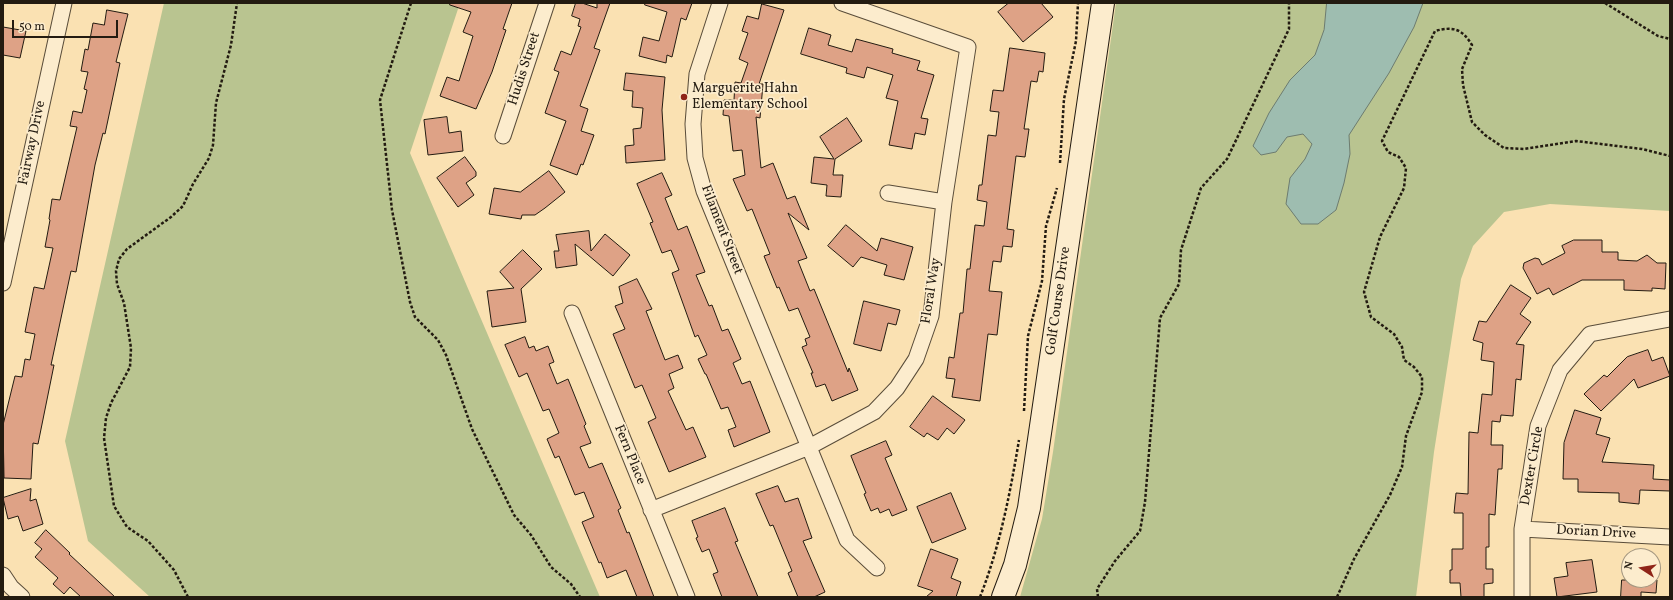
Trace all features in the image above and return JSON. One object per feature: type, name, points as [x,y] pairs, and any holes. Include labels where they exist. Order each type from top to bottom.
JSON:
[{"type":"street","name":"Fairway Drive","points":[[3,283],[64,3]]},
{"type":"street","name":"Hudis Street","points":[[503,136],[547,3]]},
{"type":"street","name":"Filament Street","points":[[720,3],[697,74],[693,124],[695,158],[704,191],[847,540],[877,568]]},
{"type":"street","name":"Floral Way","points":[[651,510],[809,447],[874,412],[897,388],[916,359],[930,316],[944,202],[968,47],[842,3]]},
{"type":"street","name":"Golf Course Drive","points":[[1003,597],[1015,565],[1029,508],[1102,3]]},
{"type":"street","points":[[888,193],[944,202]]},
{"type":"street","name":"Fern Place","points":[[572,313],[687,597]]},
{"type":"street","name":"Dexter Circle","points":[[1522,597],[1522,529],[1538,426],[1560,370],[1590,334],[1670,320]]},
{"type":"street","name":"Dorian Drive","points":[[1522,529],[1670,537]]},
{"type":"street","points":[[3,576],[22,597]]},
{"type":"path","points":[[188,597],[174,570],[148,541],[128,527],[114,506],[104,438],[106,418],[111,403],[130,367],[131,348],[124,303],[117,284],[116,271],[119,259],[127,249],[172,217],[182,206],[193,184],[210,158],[213,145],[216,104],[231,44],[238,3]]},
{"type":"path","points":[[411,3],[380,100],[392,210],[410,302],[416,317],[438,340],[446,355],[472,429],[514,515],[532,535],[551,567],[571,584],[580,597]]},
{"type":"path","points":[[1060,171],[1064,99],[1076,42],[1078,3]]},
{"type":"path","points":[[1098,597],[1097,589],[1115,561],[1140,531],[1145,502],[1160,318],[1179,284],[1181,250],[1201,188],[1227,159],[1289,29],[1289,3]]},
{"type":"path","points":[[1605,3],[1658,36],[1670,38]]},
{"type":"path","points":[[1337,597],[1354,559],[1390,495],[1402,467],[1406,436],[1422,392],[1422,377],[1414,367],[1404,360],[1402,347],[1394,334],[1371,317],[1364,292],[1380,237],[1404,188],[1406,168],[1399,157],[1388,152],[1382,141],[1435,31],[1448,28],[1465,33],[1472,45],[1462,69],[1463,85],[1472,122],[1484,135],[1504,148],[1524,148],[1576,141],[1642,149],[1670,156]]},
{"type":"path","points":[[1024,417],[1028,336],[1042,281],[1046,226],[1057,185]]},
{"type":"path","points":[[980,597],[996,552],[1008,506],[1020,439]]},
{"type":"green space","points":[[164,3],[460,3],[410,153],[600,597],[150,597],[88,541],[65,441]]},
{"type":"green space","points":[[1116,3],[1670,3],[1670,211],[1550,204],[1504,212],[1473,246],[1461,279],[1434,452],[1416,597],[1020,597],[1042,519],[1053,452]]},
{"type":"shaded area","points":[[1327,3],[1423,3],[1414,27],[1389,73],[1349,135],[1350,154],[1344,183],[1336,210],[1318,224],[1301,224],[1286,204],[1290,178],[1305,159],[1312,144],[1303,134],[1287,137],[1276,152],[1261,155],[1253,146],[1269,113],[1290,80],[1315,55],[1324,30]]},
{"type":"building","points":[[450,3],[512,3],[503,29],[506,30],[492,72],[476,109],[440,96],[447,77],[459,81],[473,36],[463,32],[471,12],[450,5]]},
{"type":"building","points":[[576,3],[582,3],[597,8],[597,3],[610,3],[594,48],[600,50],[580,106],[588,109],[581,131],[594,135],[583,165],[581,164],[577,175],[550,165],[566,121],[545,113],[559,72],[554,70],[561,51],[571,55],[581,27],[578,26],[580,19],[572,16]]},
{"type":"building","points":[[645,3],[692,3],[686,20],[681,18],[672,57],[667,55],[666,63],[639,56],[643,37],[659,41],[667,12],[645,5]]},
{"type":"building","points":[[1009,3],[1041,3],[1053,17],[1023,42],[998,12]]},
{"type":"building","points":[[762,4],[784,10],[759,84],[763,84],[760,118],[756,117],[761,168],[773,163],[787,199],[795,196],[809,230],[788,213],[807,258],[798,261],[810,291],[814,289],[848,372],[849,368],[858,390],[832,401],[825,384],[816,387],[811,373],[813,373],[802,347],[807,345],[805,339],[810,337],[798,308],[789,311],[779,287],[777,288],[764,256],[770,254],[752,209],[747,211],[733,179],[745,175],[742,150],[733,151],[729,116],[723,115],[724,100],[734,100],[735,82],[741,83],[748,63],[739,59],[748,33],[742,31],[747,16],[758,19]]},
{"type":"building","points":[[107,10],[128,14],[116,62],[120,63],[105,134],[103,133],[95,165],[76,272],[71,271],[51,365],[54,365],[38,444],[33,443],[31,479],[4,478],[3,425],[15,376],[22,377],[25,359],[30,360],[35,334],[25,332],[34,287],[44,289],[53,248],[45,247],[49,219],[52,199],[60,200],[77,127],[70,126],[73,111],[82,113],[87,90],[84,89],[88,72],[81,71],[85,49],[88,50],[93,23],[104,25]]},
{"type":"building","points":[[3,27],[26,31],[20,58],[3,55]]},
{"type":"building","points":[[809,28],[831,35],[828,45],[852,52],[856,39],[893,49],[892,53],[920,61],[917,70],[934,75],[921,118],[928,119],[925,135],[915,133],[912,149],[889,145],[898,101],[886,98],[893,75],[867,67],[864,78],[846,73],[847,68],[801,54]]},
{"type":"building","points":[[1010,48],[1045,53],[1043,72],[1039,71],[1037,82],[1031,81],[1024,129],[1029,129],[1025,157],[1016,156],[1007,229],[1014,230],[1012,247],[1003,246],[1001,262],[993,261],[989,291],[1002,292],[997,335],[988,334],[980,401],[952,397],[955,379],[946,378],[949,357],[954,358],[960,313],[963,313],[967,269],[970,269],[975,225],[984,226],[987,202],[977,200],[979,185],[982,185],[988,135],[996,136],[999,112],[990,111],[993,90],[1003,91]]},
{"type":"building","points":[[626,73],[665,77],[662,110],[665,160],[626,163],[625,146],[634,145],[633,129],[641,128],[643,108],[632,107],[633,91],[624,90]]},
{"type":"building","points":[[447,117],[449,133],[461,131],[463,151],[428,155],[424,120]]},
{"type":"building","points":[[847,118],[862,141],[835,159],[833,175],[843,175],[841,197],[826,196],[827,185],[811,183],[814,157],[834,159],[820,137]]},
{"type":"building","points":[[465,157],[476,172],[476,176],[466,183],[474,195],[458,207],[437,178]]},
{"type":"building","points":[[549,171],[565,192],[545,208],[535,215],[522,215],[521,219],[489,214],[494,188],[520,192]]},
{"type":"building","points":[[662,173],[672,195],[665,198],[678,230],[687,226],[705,272],[696,275],[709,306],[712,305],[722,331],[728,329],[741,359],[733,363],[742,384],[750,381],[770,432],[734,447],[728,430],[736,427],[728,407],[721,409],[698,359],[707,355],[698,335],[695,337],[672,273],[679,270],[671,250],[662,253],[650,223],[653,222],[637,184]]},
{"type":"building","points":[[846,225],[877,251],[881,238],[913,247],[904,280],[884,275],[887,265],[861,257],[853,267],[828,246]]},
{"type":"building","points":[[589,231],[591,251],[605,234],[630,255],[613,276],[575,244],[577,265],[556,268],[554,251],[559,251],[556,235]]},
{"type":"building","points":[[1574,240],[1602,240],[1602,252],[1618,252],[1618,260],[1637,261],[1647,255],[1657,263],[1666,263],[1665,289],[1652,288],[1652,291],[1624,290],[1624,280],[1582,280],[1553,295],[1549,288],[1537,294],[1523,268],[1524,263],[1535,258],[1539,259],[1542,265],[1565,253],[1562,246]]},
{"type":"building","points":[[523,250],[542,269],[521,289],[526,322],[492,327],[487,291],[514,288],[500,272]]},
{"type":"building","points":[[637,279],[652,309],[646,311],[665,360],[678,355],[683,368],[669,374],[674,388],[668,391],[686,430],[693,427],[706,457],[669,472],[648,422],[656,418],[642,385],[635,388],[613,334],[625,329],[615,306],[623,303],[619,287]]},
{"type":"building","points":[[1511,285],[1531,298],[1520,314],[1531,322],[1516,344],[1524,345],[1521,380],[1516,379],[1513,416],[1501,415],[1500,422],[1492,421],[1491,445],[1503,445],[1502,469],[1498,469],[1495,515],[1489,514],[1489,547],[1486,547],[1486,569],[1493,569],[1493,583],[1484,584],[1484,597],[1461,597],[1460,583],[1450,583],[1450,570],[1452,570],[1452,549],[1463,549],[1463,513],[1454,513],[1456,493],[1468,494],[1469,432],[1478,433],[1482,394],[1492,395],[1494,362],[1481,360],[1483,343],[1473,340],[1479,321],[1486,322]]},
{"type":"building","points":[[864,301],[900,310],[896,325],[888,323],[881,351],[854,344]]},
{"type":"building","points":[[525,337],[529,348],[534,346],[536,351],[548,346],[554,362],[549,364],[557,384],[568,379],[586,424],[584,426],[591,443],[580,447],[589,468],[602,463],[621,508],[618,510],[627,533],[629,532],[654,597],[637,597],[626,570],[607,578],[601,562],[599,563],[582,522],[594,517],[584,492],[575,495],[559,456],[555,458],[547,439],[559,433],[549,409],[543,411],[527,373],[519,377],[505,345]]},
{"type":"building","points":[[1648,350],[1652,361],[1663,357],[1670,376],[1638,388],[1634,379],[1601,411],[1584,394],[1604,375],[1607,377],[1627,357]]},
{"type":"building","points":[[933,396],[965,420],[954,434],[947,428],[938,440],[927,433],[924,437],[910,427]]},
{"type":"building","points":[[1575,410],[1601,418],[1596,434],[1610,438],[1602,462],[1654,465],[1653,479],[1670,480],[1670,491],[1640,490],[1639,504],[1619,502],[1619,493],[1578,492],[1578,479],[1563,479],[1564,443]]},
{"type":"building","points":[[886,441],[892,455],[885,458],[907,510],[892,516],[889,509],[880,513],[878,508],[871,511],[864,494],[866,493],[851,456]]},
{"type":"building","points":[[778,486],[785,502],[798,498],[812,538],[803,541],[825,592],[814,597],[798,597],[788,573],[792,571],[773,525],[770,526],[756,494]]},
{"type":"building","points":[[31,489],[30,501],[36,499],[43,524],[23,531],[18,516],[8,519],[3,498]]},
{"type":"building","points":[[951,493],[966,529],[932,543],[917,507]]},
{"type":"building","points":[[725,508],[738,541],[735,542],[758,597],[722,597],[713,574],[718,572],[709,549],[702,552],[696,538],[698,537],[692,521]]},
{"type":"building","points":[[46,530],[115,597],[81,597],[70,587],[64,594],[53,584],[58,578],[35,557],[42,549],[35,543]]},
{"type":"building","points":[[931,549],[958,559],[951,578],[961,582],[956,597],[926,597],[933,591],[918,586]]},
{"type":"building","points":[[1592,560],[1597,592],[1557,597],[1554,578],[1568,576],[1566,563]]},
{"type":"building","points":[[1622,588],[1656,588],[1656,593],[1641,592],[1641,597],[1621,597]]},
{"type":"place","name":"Marguerite Hahn Elementary School","points":[[684,97]]}]
